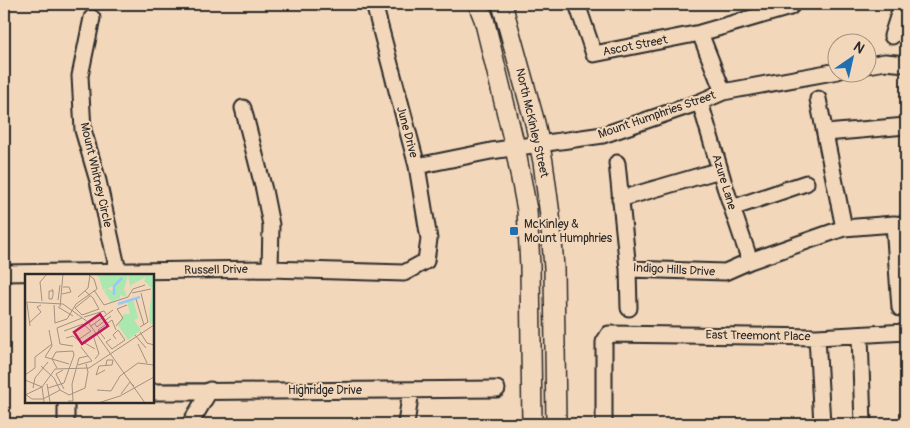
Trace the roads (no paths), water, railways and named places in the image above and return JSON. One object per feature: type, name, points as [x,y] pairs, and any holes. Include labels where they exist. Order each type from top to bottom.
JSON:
[{"type":"main road","name":"North McKinley Street","points":[[478,4],[484,19],[515,148],[527,210],[530,257],[532,424]]},
{"type":"main road","name":"North McKinley Street","points":[[502,4],[539,144],[550,215],[554,268],[556,424]]},
{"type":"street","name":"June Drive","points":[[374,4],[416,166],[429,239],[426,261]]},
{"type":"street","name":"Ascot Street","points":[[577,4],[594,54],[700,33]]},
{"type":"street","points":[[723,92],[700,33],[790,7],[793,4]]},
{"type":"street","points":[[892,36],[902,4]]},
{"type":"street","name":"Mount Whitney Circle","points":[[92,18],[80,76],[83,130],[98,181],[118,271]]},
{"type":"street","points":[[878,63],[906,64]]},
{"type":"street","name":"Mount Humphries Street","points":[[416,166],[602,135],[700,102],[723,92],[828,73]]},
{"type":"street","points":[[818,99],[844,228]]},
{"type":"street","name":"Azure Lane","points":[[700,102],[750,261]]},
{"type":"street","points":[[243,108],[271,225],[270,269]]},
{"type":"street","points":[[826,133],[906,126]]},
{"type":"street","name":"Indigo Hills Drive","points":[[617,163],[628,269],[725,272],[750,261],[844,228],[900,224]]},
{"type":"street","points":[[620,199],[720,170]]},
{"type":"street","points":[[732,208],[806,183]]},
{"type":"street","points":[[900,224],[900,308]]},
{"type":"street","name":"Russell Drive","points":[[4,273],[270,269],[404,273],[426,261]]},
{"type":"street","points":[[628,269],[629,308]]},
{"type":"street","name":"East Treemont Place","points":[[604,424],[604,342],[609,334],[817,338],[906,332]]},
{"type":"street","points":[[860,335],[863,424]]},
{"type":"street","points":[[817,338],[822,424]]},
{"type":"street","points":[[190,424],[210,390]]},
{"type":"street","name":"Highridge Drive","points":[[154,392],[210,390],[497,390]]},
{"type":"street","points":[[406,424],[410,390]]},
{"type":"street","points":[[66,403],[66,424]]},
{"type":"place","name":"McKinley & Mount Humphries","points":[[514,231]]}]
